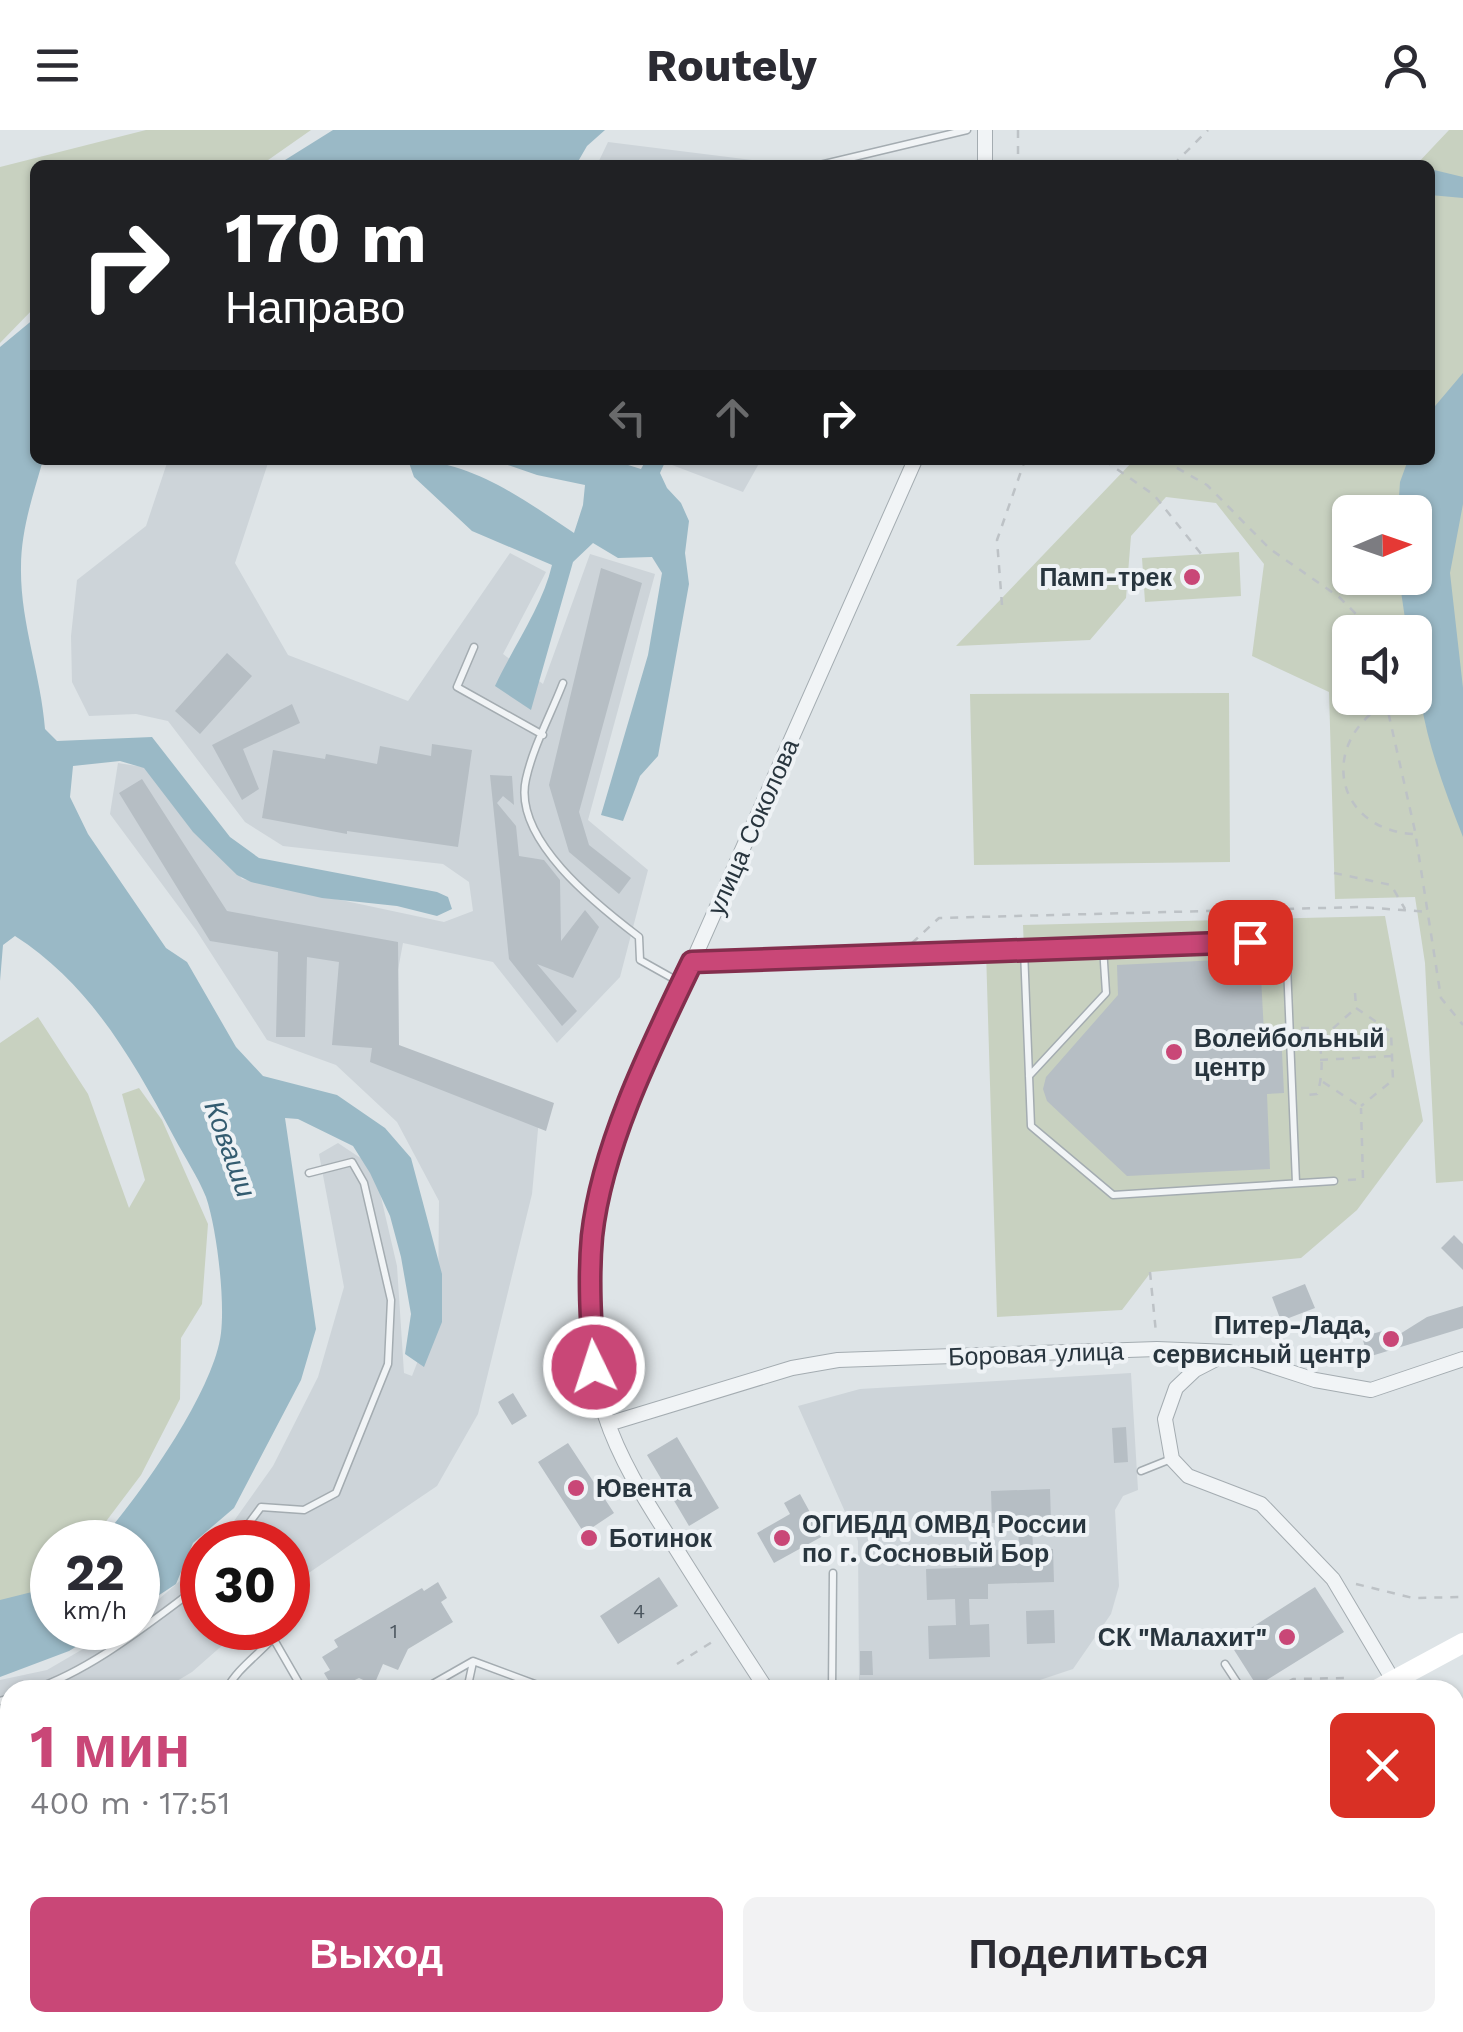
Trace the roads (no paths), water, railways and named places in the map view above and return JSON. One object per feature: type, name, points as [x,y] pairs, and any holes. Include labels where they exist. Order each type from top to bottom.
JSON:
[{"type":"main road","points":[[1394,1680],[1463,1642]]},
{"type":"street","points":[[985,130],[985,160]]},
{"type":"street","name":"улица Соколова","points":[[761,1680],[630,1475],[608,1424],[594,1367],[588,1290],[593,1232],[606,1166],[618,1130],[913,465]]},
{"type":"street","name":"Боровая улица","points":[[608,1424],[792,1368],[838,1360],[1157,1349],[1228,1352],[1315,1380],[1371,1390],[1463,1359]]},
{"type":"street","points":[[1228,1352],[1195,1370],[1176,1388],[1165,1420],[1172,1459],[1188,1476],[1262,1504],[1334,1579],[1383,1680]]},
{"type":"lane","points":[[845,160],[967,130]]},
{"type":"lane","points":[[474,647],[457,687],[543,735]]},
{"type":"lane","points":[[563,684],[525,780],[526,810],[544,848],[639,937],[640,960],[682,984]]},
{"type":"lane","points":[[692,962],[1286,940],[1296,1183]]},
{"type":"lane","points":[[1029,1076],[1106,993],[1104,947]]},
{"type":"lane","points":[[1024,950],[1031,1126],[1114,1194],[1334,1181]]},
{"type":"lane","points":[[252,1520],[261,1508],[304,1510],[336,1493],[388,1364],[391,1300],[364,1183],[352,1162],[309,1174]]},
{"type":"lane","points":[[1141,1471],[1172,1459]]},
{"type":"lane","points":[[832,1680],[833,1572]]},
{"type":"lane","points":[[61,1680],[180,1600]]},
{"type":"lane","points":[[231,1680],[263,1650]]},
{"type":"lane","points":[[280,1650],[296,1680]]},
{"type":"lane","points":[[469,1680],[474,1661]]},
{"type":"lane","points":[[440,1680],[474,1661],[524,1680]]},
{"type":"lane","points":[[1225,1664],[1235,1680]]},
{"type":"water","points":[[333,130],[605,130],[587,146],[579,160],[285,160]]},
{"type":"water","points":[[1435,170],[1463,177],[1463,198],[1435,195]]},
{"type":"water","name":"Коваши","points":[[30,322],[30,465],[42,465],[25,526],[21,567],[24,608],[45,729],[57,741],[152,737],[230,837],[259,858],[437,892],[448,897],[452,909],[437,916],[251,882],[237,875],[193,832],[144,768],[120,761],[73,766],[70,797],[88,834],[166,948],[187,962],[236,1047],[263,1076],[337,1095],[385,1128],[411,1158],[442,1274],[442,1322],[424,1367],[405,1354],[411,1314],[401,1257],[390,1216],[370,1173],[353,1146],[298,1119],[285,1118],[316,1329],[301,1380],[234,1508],[220,1520],[180,1520],[180,1574],[176,1584],[160,1595],[160,1520],[117,1520],[172,1443],[215,1357],[221,1333],[221,1284],[210,1211],[203,1189],[125,1052],[66,977],[15,936],[3,945],[0,981],[0,347]]},
{"type":"water","points":[[1463,373],[1463,504],[1450,573],[1463,688],[1463,837],[1424,715],[1432,715],[1432,615],[1404,615],[1402,595],[1432,595],[1432,495],[1399,495],[1400,482],[1406,465],[1435,465],[1435,406]]},
{"type":"water","points":[[410,465],[444,465],[475,474],[574,533],[585,485],[508,465],[628,465],[641,469],[643,465],[664,465],[660,473],[689,521],[685,553],[689,584],[658,756],[640,776],[623,821],[601,815],[648,655],[662,573],[652,557],[618,558],[593,543],[573,562],[531,710],[495,686],[535,611],[552,565],[472,531],[414,477]]},
{"type":"water","points":[[30,1592],[30,1650],[71,1650],[0,1677],[0,1600]]},
{"type":"place","name":"Памп-трек","points":[[1192,577]]},
{"type":"place","name":"Волейбольный центр","points":[[1174,1052]]},
{"type":"place","name":"Питер-Лада, сервисный центр","points":[[1391,1339]]},
{"type":"place","name":"Ювента","points":[[576,1488]]},
{"type":"place","name":"Ботинок","points":[[589,1538]]},
{"type":"place","name":"ОГИБДД ОМВД России по г. Сосновый Бор","points":[[782,1538]]},
{"type":"place","name":"СК \"Малахит\"","points":[[1287,1637]]}]
